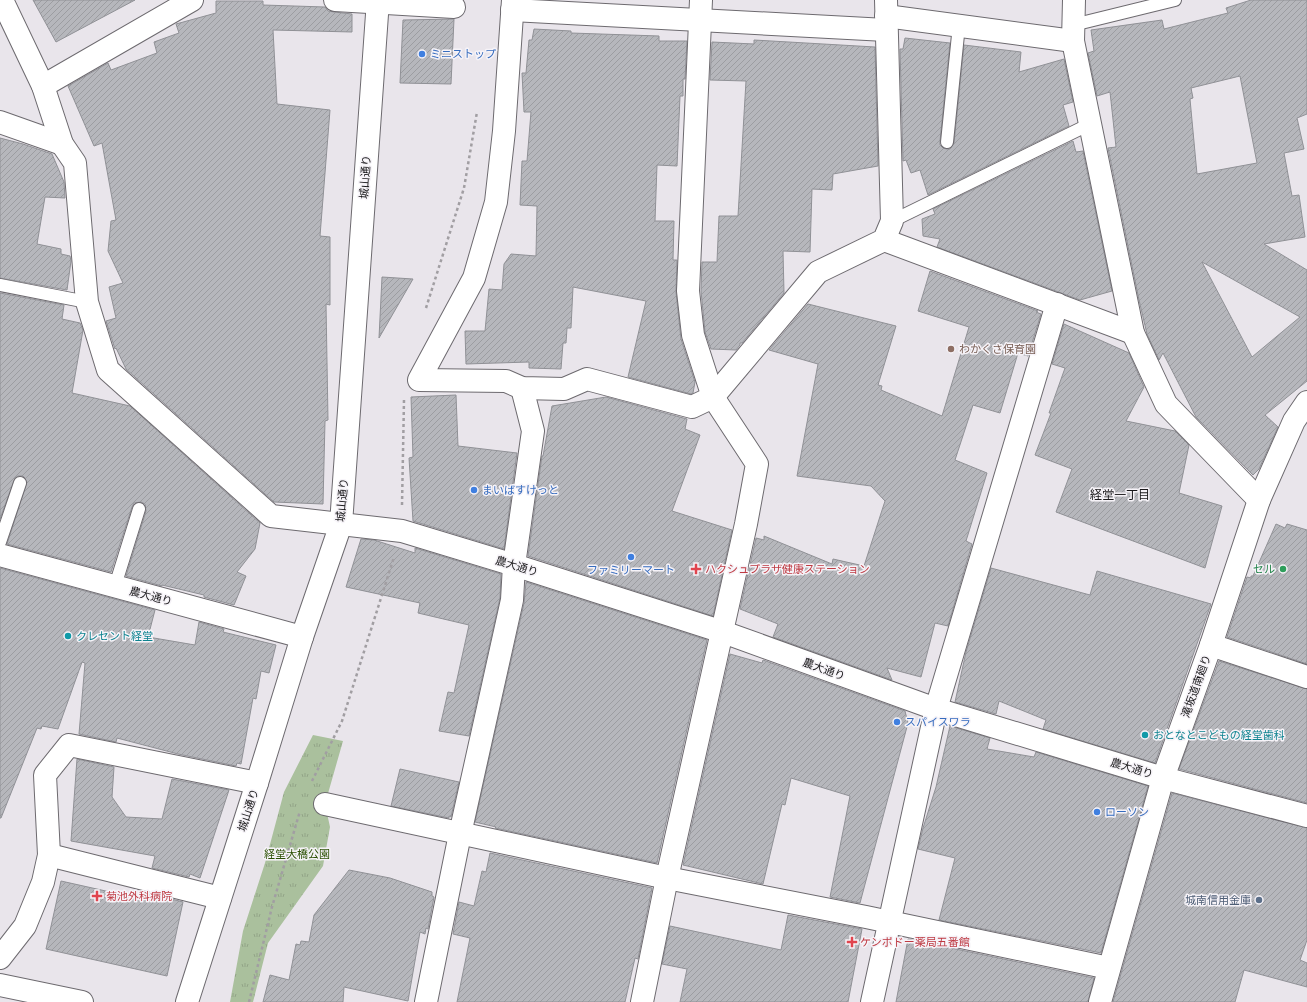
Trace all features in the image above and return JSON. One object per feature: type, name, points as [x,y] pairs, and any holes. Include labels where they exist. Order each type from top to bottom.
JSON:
[{"type":"street","name":"農大通り","points":[[2,0],[43,86],[62,144],[76,163],[86,302],[108,370],[271,516],[402,531],[723,632],[936,709],[1163,778],[1307,816]]},
{"type":"street","points":[[43,86],[192,0]]},
{"type":"street","points":[[335,0],[454,7]]},
{"type":"street","points":[[1074,0],[1073,33],[1090,124],[1133,332],[1166,404],[1259,500]]},
{"type":"street","name":"城山通り","points":[[188,1002],[302,637],[341,524],[378,2]]},
{"type":"street","points":[[888,230],[818,272],[712,397],[692,407],[587,379],[564,389],[522,388],[506,381],[419,380],[474,278],[496,202],[504,131],[513,5],[886,15],[960,25],[1073,33]]},
{"type":"street","points":[[642,1002],[723,632],[757,464],[712,397],[693,335],[688,291],[700,10]]},
{"type":"street","points":[[886,15],[888,230]]},
{"type":"street","points":[[0,122],[62,144]]},
{"type":"street","points":[[888,230],[1057,304],[1133,332]]},
{"type":"street","points":[[872,1002],[890,923],[925,752],[936,709],[1057,304]]},
{"type":"street","points":[[426,1002],[460,834],[512,600],[514,565],[533,431],[522,388]]},
{"type":"street","name":"滝坂道南廻り","points":[[1100,1002],[1163,778],[1211,645],[1259,500],[1294,421],[1306,404]]},
{"type":"street","name":"農大通り","points":[[0,555],[302,637]]},
{"type":"street","points":[[1211,645],[1307,678]]},
{"type":"street","points":[[0,958],[26,926],[42,882],[49,855],[46,775],[69,745],[257,783]]},
{"type":"street","points":[[325,804],[668,878],[1109,968]]},
{"type":"street","points":[[49,855],[220,898]]},
{"type":"street","points":[[0,985],[82,1002]]},
{"type":"lane","points":[[1073,33],[1175,0]]},
{"type":"lane","points":[[947,142],[960,25]]},
{"type":"lane","points":[[888,230],[1090,124]]},
{"type":"lane","points":[[0,285],[86,302]]},
{"type":"lane","points":[[0,542],[20,483]]},
{"type":"lane","points":[[114,586],[140,509]]},
{"type":"green space","name":"経堂大橋公園","points":[[313,735],[343,741],[325,804],[330,827],[323,866],[268,943],[253,1002],[230,1002],[243,931],[265,863],[284,792]]},
{"type":"building","points":[[33,0],[135,0],[56,42]]},
{"type":"building","points":[[1251,0],[1307,0],[1307,114],[1297,118],[1304,149],[1284,153],[1292,196],[1299,195],[1305,237],[1264,244],[1307,270],[1307,381],[1265,415],[1278,427],[1259,469],[1253,475],[1196,417],[1163,353],[1159,360],[1147,334],[1108,148],[1116,147],[1110,92],[1097,96],[1088,53],[1094,51],[1091,30],[1162,20],[1164,29],[1228,13],[1226,8]],"holes":[[[1240,76],[1257,163],[1197,174],[1190,99],[1193,98],[1191,88]],[[1202,262],[1300,317],[1252,357]]]},
{"type":"building","points":[[216,1],[263,1],[263,5],[325,7],[328,11],[352,14],[352,32],[273,30],[277,104],[330,110],[320,236],[330,237],[330,305],[326,304],[328,420],[325,421],[323,504],[274,502],[126,369],[116,348],[115,349],[106,321],[116,318],[109,287],[123,283],[108,251],[111,221],[116,220],[102,143],[94,146],[68,86],[108,63],[111,70],[157,53],[154,42],[179,33],[176,24],[216,13]]},
{"type":"building","points":[[454,19],[451,84],[400,83],[403,20]]},
{"type":"building","points":[[534,29],[571,31],[571,33],[659,36],[659,41],[687,41],[685,79],[683,79],[683,96],[680,96],[677,166],[657,165],[655,221],[674,221],[673,260],[677,260],[676,292],[681,339],[695,382],[693,393],[691,394],[628,377],[646,301],[573,287],[571,328],[567,328],[566,343],[563,343],[561,369],[529,368],[529,362],[466,364],[465,331],[485,331],[489,289],[502,290],[504,264],[511,254],[536,256],[537,206],[520,205],[522,161],[527,161],[531,112],[524,112],[522,73],[526,73],[529,40],[532,40]]},
{"type":"building","points":[[905,38],[950,43],[940,141],[940,145],[943,148],[950,149],[954,143],[964,45],[1021,52],[1019,72],[1064,59],[1073,102],[1063,105],[1069,126],[928,195],[920,170],[911,173],[906,160],[903,161],[900,49],[903,49]]},
{"type":"building","points":[[754,40],[875,47],[878,166],[833,174],[832,190],[812,189],[810,252],[783,251],[784,293],[742,343],[740,343],[736,350],[711,349],[705,332],[701,291],[702,262],[717,262],[719,216],[738,216],[746,81],[710,80],[712,42],[754,44]]},
{"type":"building","points":[[0,138],[52,154],[64,182],[65,198],[45,197],[37,244],[61,249],[61,254],[70,256],[71,261],[67,290],[0,278]]},
{"type":"building","points":[[1073,141],[1076,152],[1083,151],[1112,291],[1080,300],[937,247],[940,239],[923,236],[922,219],[935,214],[933,209]]},
{"type":"building","points":[[930,271],[1038,311],[1036,312],[1041,314],[1028,356],[1018,353],[1000,413],[973,405],[955,460],[987,473],[966,541],[972,544],[948,626],[935,623],[921,677],[887,668],[892,680],[773,637],[778,624],[740,609],[756,538],[764,540],[764,536],[832,564],[833,559],[864,566],[885,501],[871,486],[797,476],[818,364],[769,350],[808,304],[896,326],[878,385],[882,386],[881,390],[942,416],[969,327],[918,311]]},
{"type":"building","points":[[382,277],[413,279],[379,338]]},
{"type":"building","points":[[0,293],[64,305],[62,319],[80,323],[83,330],[72,393],[130,406],[260,523],[255,549],[237,572],[246,576],[234,605],[204,597],[204,595],[126,576],[146,511],[145,504],[141,502],[134,503],[132,507],[111,572],[7,544],[27,482],[23,476],[18,476],[15,478],[0,519]]},
{"type":"building","points":[[1064,324],[1129,353],[1144,387],[1126,421],[1175,431],[1189,445],[1179,493],[1222,506],[1205,568],[1056,512],[1072,469],[1035,455],[1051,413],[1049,413],[1065,368],[1052,364]]},
{"type":"building","points":[[456,395],[458,446],[517,453],[504,549],[413,521],[409,458],[413,457],[411,397]]},
{"type":"building","points":[[606,397],[687,419],[685,429],[700,435],[672,511],[732,530],[713,616],[528,556],[542,456],[552,406]]},
{"type":"building","points":[[1276,524],[1285,528],[1287,524],[1307,530],[1307,664],[1227,637],[1247,577],[1251,578],[1251,576],[1253,576]]},
{"type":"building","points":[[361,539],[374,540],[415,553],[415,548],[501,574],[500,598],[469,736],[439,731],[448,692],[454,693],[469,625],[418,613],[420,603],[346,587]]},
{"type":"building","points":[[0,568],[155,610],[148,637],[195,645],[199,622],[224,629],[223,632],[276,645],[269,673],[261,671],[256,699],[253,698],[241,764],[237,763],[236,766],[178,754],[117,738],[116,742],[79,734],[85,663],[82,662],[58,729],[42,726],[41,729],[37,728],[0,818]]},
{"type":"building","points":[[991,568],[1090,595],[1097,571],[1211,604],[1155,763],[1043,729],[1046,720],[999,701],[996,714],[955,702],[966,652]]},
{"type":"building","points":[[526,582],[707,640],[657,863],[495,828],[496,827],[475,822],[524,603]]},
{"type":"building","points":[[730,654],[762,663],[763,660],[905,711],[908,723],[860,903],[830,897],[850,796],[791,778],[785,805],[782,804],[763,884],[683,865]]},
{"type":"building","points":[[1219,661],[1307,689],[1307,803],[1179,769]]},
{"type":"building","points":[[950,726],[990,738],[987,749],[1034,757],[1036,752],[1148,786],[1101,953],[939,920],[955,858],[918,849],[936,787]]},
{"type":"building","points":[[77,759],[114,767],[112,797],[126,817],[162,819],[172,779],[229,790],[200,878],[190,874],[189,877],[152,868],[155,856],[71,841]]},
{"type":"building","points":[[400,769],[459,782],[451,817],[449,816],[449,818],[391,806]]},
{"type":"building","points":[[1172,793],[1307,828],[1307,940],[1300,960],[1307,963],[1307,987],[1244,970],[1235,1002],[1113,1002]]},
{"type":"building","points":[[490,853],[652,888],[638,959],[635,958],[625,1002],[457,1002],[470,938],[453,934],[459,902],[474,906],[482,871],[486,872]]},
{"type":"building","points":[[349,870],[390,878],[432,892],[432,896],[434,897],[428,929],[426,928],[425,934],[420,932],[408,1001],[344,987],[343,1002],[263,1002],[270,975],[289,980],[296,944],[300,945],[301,941],[309,942],[314,915]]},
{"type":"building","points":[[61,881],[146,900],[148,893],[183,902],[167,976],[46,949]]},
{"type":"building","points":[[788,915],[862,929],[848,1002],[680,1002],[687,969],[662,964],[670,926],[781,950]]},
{"type":"building","points":[[908,939],[1094,978],[1088,1002],[896,1002]]},
{"type":"place","name":"ミニストップ","points":[[422,54]]},
{"type":"place","name":"わかくさ保育園","points":[[951,349]]},
{"type":"place","name":"まいばすけっと","points":[[474,490]]},
{"type":"place","name":"ファミリーマート","points":[[631,557]]},
{"type":"place","name":"ハクシュプラザ健康ステーション","points":[[696,569]]},
{"type":"place","name":"セル","points":[[1283,569]]},
{"type":"place","name":"クレセント経堂","points":[[68,636]]},
{"type":"place","name":"スパイスワラ","points":[[897,722]]},
{"type":"place","name":"おとなとこどもの経堂歯科","points":[[1145,735]]},
{"type":"place","name":"ローソン","points":[[1097,812]]},
{"type":"place","name":"菊池外科病院","points":[[97,896]]},
{"type":"place","name":"城南信用金庫","points":[[1259,900]]},
{"type":"place","name":"ケンポドー薬局五番館","points":[[852,942]]},
{"type":"district","name":"経堂一丁目","points":[[1120,494]]}]
